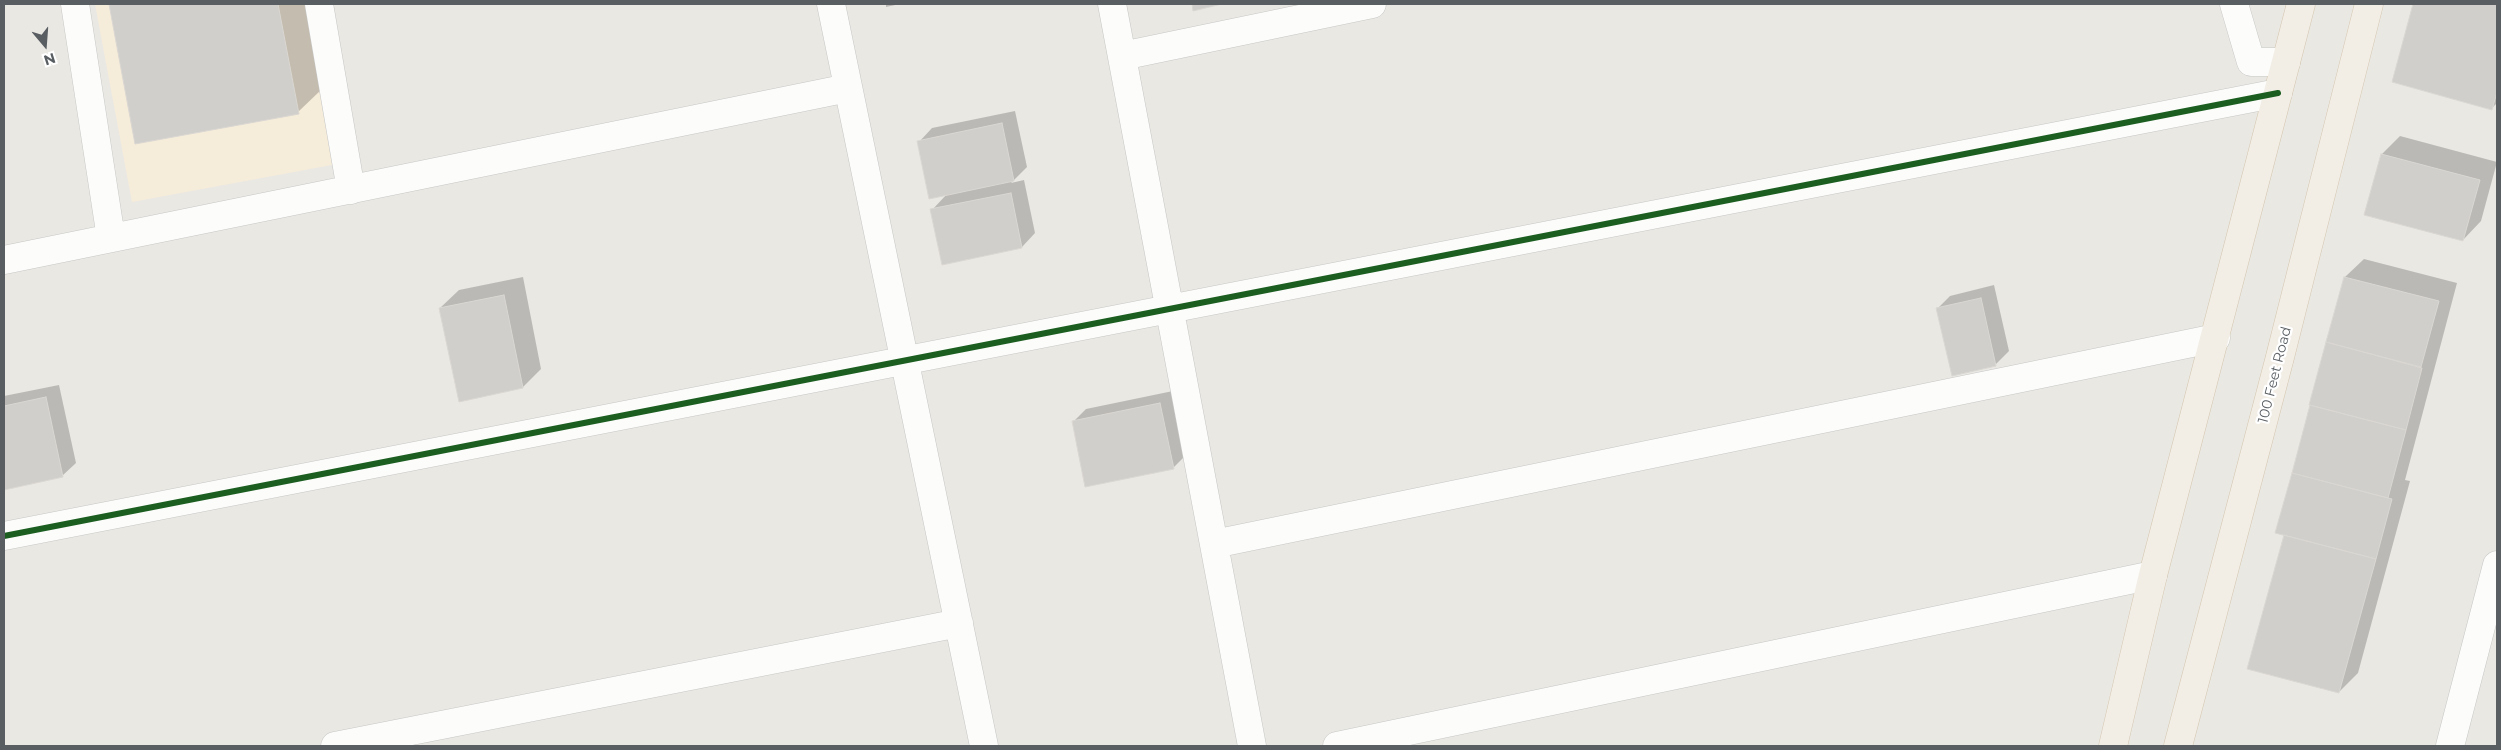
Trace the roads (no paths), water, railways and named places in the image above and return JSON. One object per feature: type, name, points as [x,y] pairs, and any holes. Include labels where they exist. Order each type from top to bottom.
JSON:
[{"type":"main road","points":[[2113,746],[2153,575],[2216,338],[2301,4]]},
{"type":"main road","name":"100 Feet Road","points":[[2178,746],[2280,357],[2369,4]]},
{"type":"street","points":[[75,4],[111,238]]},
{"type":"street","points":[[319,4],[351,190]]},
{"type":"street","points":[[831,4],[984,746]]},
{"type":"street","points":[[1112,4],[1252,746]]},
{"type":"street","points":[[1122,56],[1372,4]]},
{"type":"street","points":[[2234,4],[2251,62],[2286,62]]},
{"type":"street","points":[[4,260],[848,88]]},
{"type":"street","points":[[4,536],[2278,93]]},
{"type":"street","points":[[1214,544],[2216,338]]},
{"type":"street","points":[[2450,746],[2497,566]]},
{"type":"street","points":[[1336,746],[2153,575]]},
{"type":"street","points":[[335,746],[959,623]]}]
